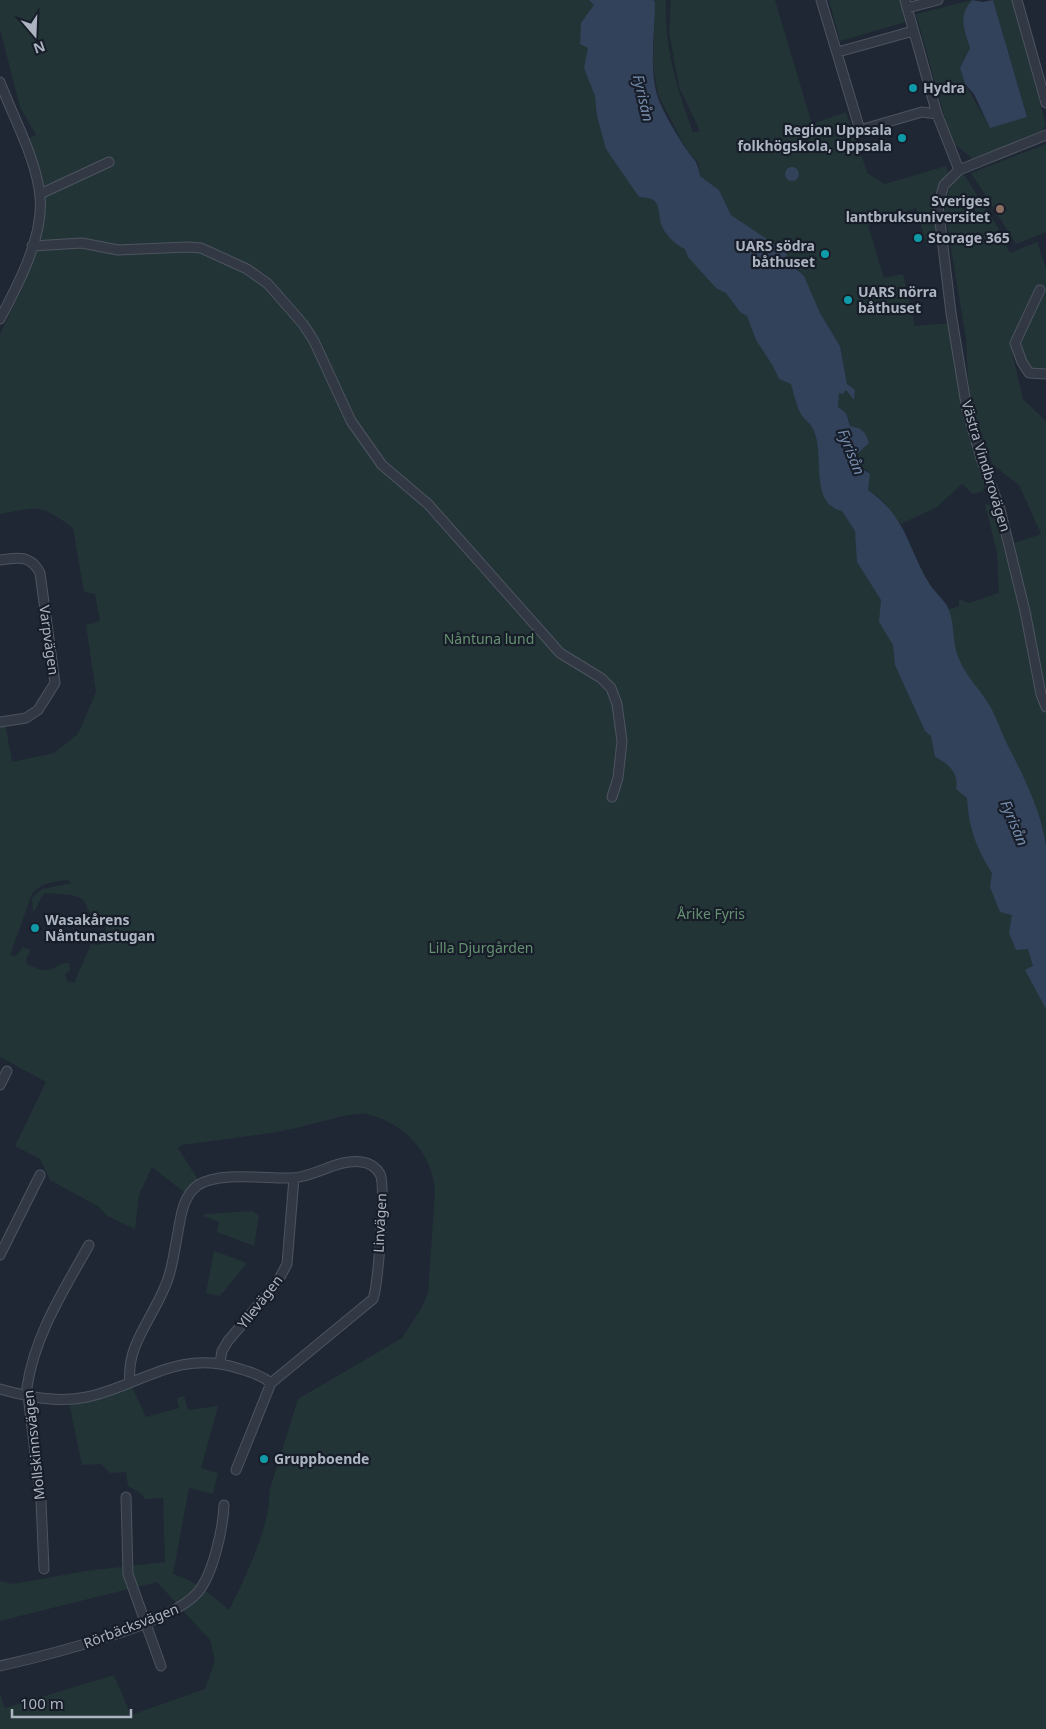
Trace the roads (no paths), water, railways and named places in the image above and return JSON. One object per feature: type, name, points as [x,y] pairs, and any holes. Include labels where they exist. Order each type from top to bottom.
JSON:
[{"type":"street","points":[[821,0],[860,130],[922,112],[937,114]]},
{"type":"street","points":[[938,0],[906,4],[937,114],[959,170],[1046,135]]},
{"type":"street","points":[[1017,0],[1046,103]]},
{"type":"street","points":[[838,52],[913,31]]},
{"type":"street","points":[[0,82],[32,163],[40,194],[40,221],[19,284],[0,319]]},
{"type":"street","points":[[40,194],[109,162]]},
{"type":"street","name":"Västra Vindbrovägen","points":[[959,170],[944,185],[938,205],[953,322],[967,410],[981,458],[1000,509],[1042,680],[1046,707]]},
{"type":"street","points":[[32,246],[82,243],[118,250],[201,248],[247,269],[268,284],[303,324],[314,342],[351,421],[382,465],[428,504],[560,654],[601,678],[611,688],[617,704],[622,741],[618,778],[612,797]]},
{"type":"street","points":[[1040,290],[1015,343],[1022,362],[1029,373],[1046,374]]},
{"type":"street","name":"Varpvägen","points":[[0,560],[26,558],[36,564],[40,573],[55,684],[38,710],[26,718],[0,722]]},
{"type":"street","points":[[0,1085],[7,1071]]},
{"type":"street","name":"Linvägen","points":[[130,1382],[130,1358],[168,1279],[182,1212],[192,1191],[203,1183],[224,1178],[294,1178],[354,1161],[371,1165],[380,1174],[382,1194],[375,1291],[368,1304],[271,1383],[236,1470]]},
{"type":"street","points":[[0,1255],[40,1174]]},
{"type":"street","name":"Yllevägen","points":[[220,1363],[222,1351],[228,1341],[277,1283],[286,1267],[292,1223],[294,1178]]},
{"type":"street","name":"Mollskinnsvägen","points":[[44,1569],[41,1502],[30,1398],[27,1387],[29,1371],[42,1331],[89,1244]]},
{"type":"street","points":[[0,1389],[30,1398],[64,1400],[106,1392],[169,1367],[220,1363],[263,1376],[271,1383]]},
{"type":"street","points":[[126,1497],[128,1574],[161,1666]]},
{"type":"street","name":"Rörbäcksvägen","points":[[0,1666],[51,1656],[145,1622],[185,1604],[204,1585],[223,1520],[224,1505]]},
{"type":"water","name":"Fyrisån","points":[[589,0],[653,0],[655,2],[653,72],[657,95],[666,115],[684,146],[696,162],[700,176],[719,190],[731,215],[786,252],[788,262],[804,276],[820,313],[840,346],[847,384],[855,390],[854,400],[846,390],[843,394],[839,393],[838,407],[846,413],[850,426],[860,429],[868,439],[869,443],[856,455],[860,467],[870,474],[868,490],[881,500],[899,522],[929,583],[947,607],[951,616],[955,647],[959,659],[994,714],[1026,783],[1040,820],[1046,846],[1046,1009],[1025,970],[1033,966],[1028,949],[1016,950],[1009,933],[1012,915],[1000,912],[990,887],[992,873],[974,837],[967,798],[956,789],[956,778],[952,770],[935,757],[931,736],[925,731],[895,665],[893,645],[879,622],[881,600],[857,562],[855,531],[842,511],[832,506],[825,498],[821,488],[817,439],[812,427],[799,411],[791,384],[779,379],[756,340],[747,316],[740,312],[726,293],[716,288],[688,257],[685,249],[669,237],[661,224],[656,202],[650,198],[639,197],[606,149],[597,116],[595,96],[584,68],[588,48],[580,44],[581,23],[594,5]]},
{"type":"water","points":[[972,0],[983,2],[993,0],[1027,117],[990,128],[974,94],[965,84],[960,68],[970,48],[964,29],[964,17]]},
{"type":"water","points":[[789,167],[795,167],[799,174],[795,181],[789,181],[785,177],[785,171]]},
{"type":"place","name":"Hydra","points":[[913,88]]},
{"type":"place","name":"Region Uppsala folkhögskola, Uppsala","points":[[902,138]]},
{"type":"place","name":"Sveriges lantbruksuniversitet","points":[[1000,209]]},
{"type":"place","name":"Storage 365","points":[[918,238]]},
{"type":"place","name":"UARS södra båthuset","points":[[825,254]]},
{"type":"place","name":"UARS nörra båthuset","points":[[848,300]]},
{"type":"place","name":"Wasakårens Nåntunastugan","points":[[35,928]]},
{"type":"place","name":"Gruppboende","points":[[264,1459]]},
{"type":"park label","name":"Nåntuna lund","points":[[489,639]]},
{"type":"park label","name":"Årike Fyris","points":[[711,914]]},
{"type":"park label","name":"Lilla Djurgården","points":[[481,948]]}]
